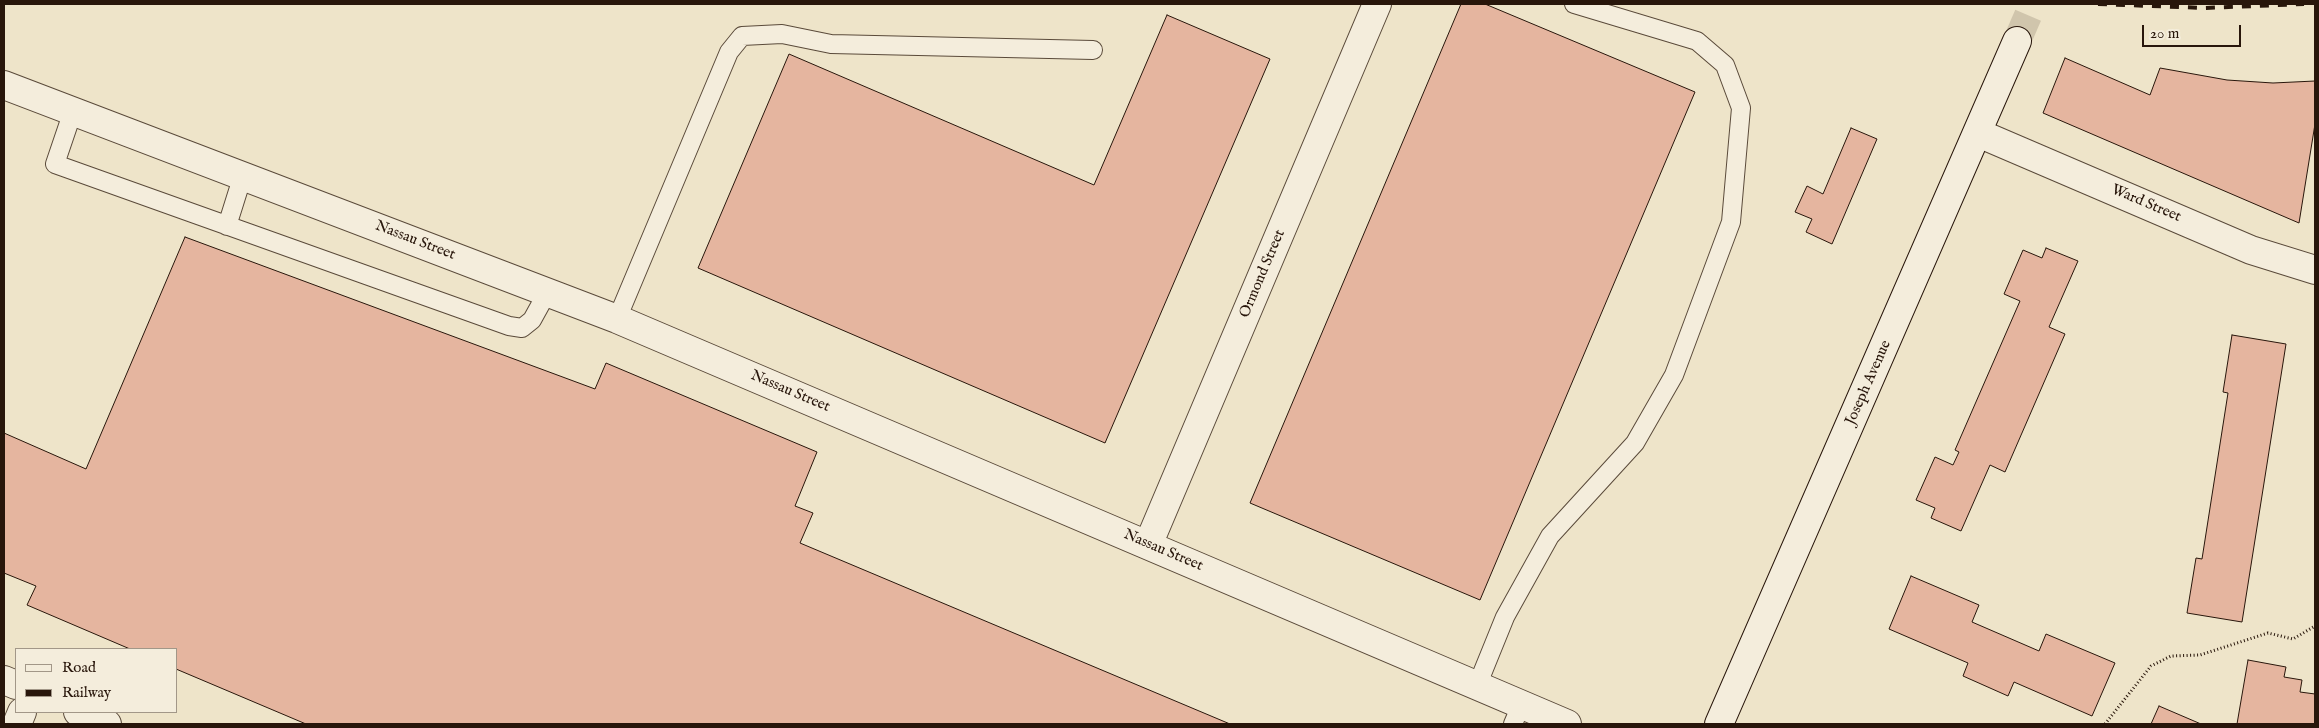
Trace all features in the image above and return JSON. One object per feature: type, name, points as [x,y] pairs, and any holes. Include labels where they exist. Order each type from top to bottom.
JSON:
[{"type":"street","name":"Ormond Street","points":[[1148,545],[1377,4]]},
{"type":"street","name":"Joseph Avenue","points":[[1719,724],[2017,41]]},
{"type":"street","name":"Nassau Street","points":[[4,85],[548,291],[617,319],[1477,686],[1517,715],[1567,724]]},
{"type":"street","name":"Ward Street","points":[[1978,133],[2251,250],[2315,270]]},
{"type":"street","points":[[80,713],[107,724]]},
{"type":"lane","points":[[1477,686],[1505,617],[1550,536],[1635,443],[1674,375],[1731,222],[1741,108],[1725,65],[1697,41],[1574,4]]},
{"type":"lane","points":[[617,319],[729,52],[742,36],[782,34],[831,44],[1093,50]]},
{"type":"lane","points":[[73,111],[56,164],[508,326],[522,328],[532,320],[548,291]]},
{"type":"lane","points":[[227,226],[243,176]]},
{"type":"path","points":[[2106,724],[2151,666],[2171,656],[2200,654],[2268,633],[2293,639],[2315,626]]},
{"type":"building","points":[[1461,4],[1485,4],[1695,92],[1480,600],[1250,503]]},
{"type":"building","points":[[1167,15],[1270,59],[1105,443],[698,268],[789,54],[1094,185]]},
{"type":"building","points":[[2065,58],[2150,95],[2160,68],[2227,80],[2273,83],[2315,81],[2315,124],[2299,223],[2043,113]]},
{"type":"building","points":[[1851,128],[1877,139],[1832,244],[1806,232],[1812,219],[1795,212],[1807,186],[1823,194]]},
{"type":"building","points":[[185,237],[595,389],[606,363],[817,452],[795,506],[813,513],[800,543],[1230,724],[306,724],[178,670],[178,648],[128,648],[27,605],[36,586],[4,573],[4,433],[86,469]]},
{"type":"building","points":[[2046,248],[2078,261],[2049,327],[2065,334],[2005,472],[1990,465],[1961,531],[1931,518],[1935,508],[1916,500],[1935,457],[1953,465],[1959,452],[1955,450],[2020,301],[2004,294],[2023,250],[2042,258]]},
{"type":"building","points":[[2232,335],[2286,344],[2242,622],[2187,613],[2196,558],[2202,559],[2228,393],[2223,392]]},
{"type":"building","points":[[1911,576],[1979,605],[1972,622],[2039,651],[2046,634],[2115,663],[2092,716],[2014,682],[2008,696],[1963,676],[1968,663],[1889,629]]},
{"type":"building","points":[[2248,660],[2286,667],[2284,677],[2302,680],[2300,692],[2315,694],[2315,724],[2237,724]]},
{"type":"building","points":[[2159,706],[2201,724],[2151,724]]},
{"type":"tunnel","points":[[2017,41],[2033,4]]},
{"type":"railway","points":[[2098,4],[2205,8],[2304,4]]}]
